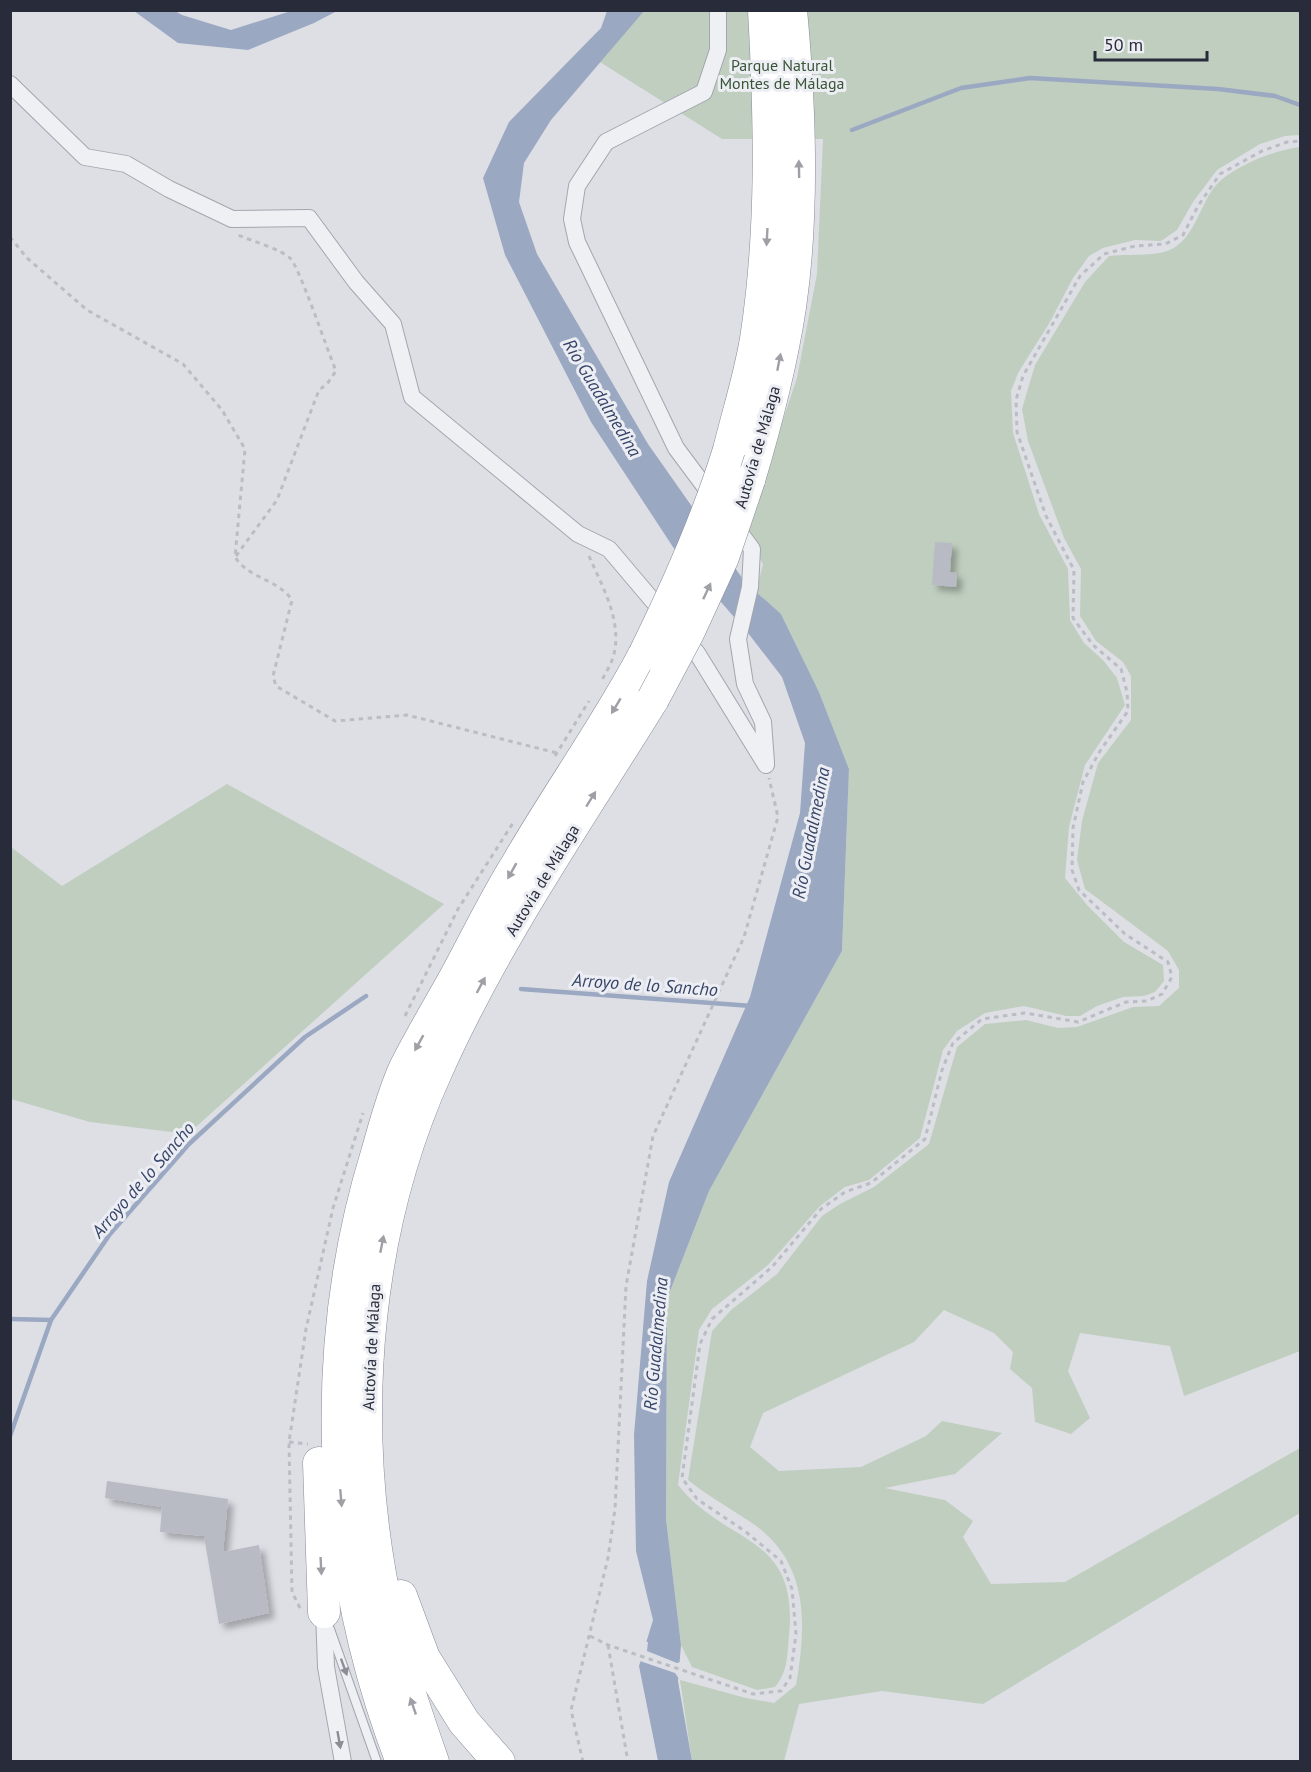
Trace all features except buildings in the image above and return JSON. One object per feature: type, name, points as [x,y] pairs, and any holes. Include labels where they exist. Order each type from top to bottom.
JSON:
[{"type":"highway","name":"Autovía de Málaga","points":[[402,1761],[382,1708],[351,1577],[341,1500],[336,1428],[339,1362],[354,1242],[363,1198],[404,1071],[516,864],[618,704],[684,575],[715,497],[756,340],[768,239],[770,119],[764,10]]},
{"type":"highway","name":"Autovía de Málaga","points":[[433,1761],[410,1700],[380,1575],[369,1494],[368,1362],[373,1291],[386,1222],[405,1153],[436,1070],[540,880],[653,699],[688,633],[723,556],[749,480],[773,398],[790,305],[799,183],[797,70],[791,10]]},
{"type":"highway","points":[[324,1626],[304,1443],[337,1275],[354,1242]]},
{"type":"highway","points":[[368,1362],[378,1426],[381,1492],[394,1575],[424,1658],[464,1722],[499,1761]]},
{"type":"street","points":[[718,10],[718,50],[704,92],[606,142],[577,186],[572,219],[577,243],[676,448],[752,549],[750,587],[738,639],[745,684],[762,722],[766,765]]},
{"type":"street","points":[[10,84],[85,157],[126,164],[169,189],[232,219],[309,218],[356,282],[393,324],[412,397],[578,534],[609,549],[697,653],[766,765]]},
{"type":"street","points":[[324,1626],[326,1667],[343,1761]]},
{"type":"lane","points":[[324,1626],[377,1761]]},
{"type":"path","points":[[1297,10],[1300,13]]},
{"type":"path","points":[[590,1636],[608,1645],[753,1694],[781,1691],[790,1678],[796,1634],[792,1589],[781,1560],[697,1498],[682,1478],[700,1344],[712,1319],[772,1267],[821,1209],[845,1192],[871,1184],[925,1139],[942,1070],[953,1042],[982,1019],[1025,1013],[1078,1022],[1126,1002],[1147,1001],[1162,994],[1172,978],[1168,962],[1125,934],[1079,890],[1072,870],[1073,828],[1083,782],[1100,751],[1128,711],[1127,692],[1121,669],[1094,645],[1073,618],[1074,570],[1046,516],[1017,432],[1016,400],[1023,376],[1080,276],[1104,254],[1135,246],[1165,244],[1183,235],[1198,206],[1220,174],[1263,151],[1287,142],[1300,141]]},
{"type":"path","points":[[235,558],[277,500],[319,390],[327,384],[336,371],[304,290],[302,275],[290,257],[237,235]]},
{"type":"path","points":[[10,237],[27,258],[87,310],[183,364],[222,410],[245,449],[235,558],[241,567],[285,590],[292,600],[273,676],[276,686],[335,721],[407,715],[557,753],[594,693]]},
{"type":"path","points":[[578,534],[611,605],[615,633],[614,655],[601,683]]},
{"type":"path","points":[[583,1761],[571,1710],[608,1558],[613,1519],[626,1286],[652,1136],[744,937],[778,818],[766,765]]},
{"type":"path","points":[[304,1443],[292,1592],[308,1625],[324,1626]]},
{"type":"path","points":[[608,1645],[628,1761]]},
{"type":"green space","name":"Parque Natural Montes de Málaga","points":[[624,11],[1300,11],[1300,135],[1285,136],[1260,144],[1217,170],[1193,202],[1177,230],[1161,241],[1135,240],[1103,248],[1089,256],[1073,278],[1050,322],[1018,373],[1011,391],[1013,433],[1039,514],[1068,569],[1070,620],[1084,643],[1103,660],[1117,678],[1125,705],[1085,765],[1069,827],[1065,878],[1087,905],[1124,942],[1163,965],[1164,981],[1155,992],[1144,996],[1123,997],[1097,1006],[1080,1016],[1066,1016],[1024,1006],[985,1013],[957,1031],[943,1050],[920,1138],[869,1180],[845,1187],[820,1206],[768,1265],[712,1309],[699,1330],[678,1485],[697,1505],[756,1545],[771,1559],[783,1577],[789,1602],[788,1650],[782,1675],[775,1687],[757,1690],[692,1667],[681,1645],[666,1519],[667,1299],[709,1191],[842,951],[849,769],[819,692],[781,614],[756,592],[763,564],[745,533],[797,378],[817,274],[823,139],[722,139],[592,57]]},
{"type":"green space","points":[[1300,147],[1300,1351],[1184,1396],[1170,1346],[1080,1333],[1068,1371],[1090,1418],[1071,1434],[1035,1422],[1032,1388],[1010,1369],[1013,1352],[994,1333],[944,1310],[914,1342],[763,1413],[750,1447],[779,1471],[861,1467],[926,1436],[942,1421],[1002,1433],[955,1474],[885,1488],[945,1500],[973,1521],[963,1537],[991,1584],[1065,1582],[1300,1448],[1300,1513],[983,1704],[882,1691],[799,1704],[784,1761],[692,1761],[680,1680],[774,1703],[796,1685],[802,1639],[799,1594],[793,1574],[783,1554],[769,1537],[749,1521],[688,1480],[712,1331],[731,1310],[777,1274],[822,1216],[874,1187],[929,1144],[957,1047],[985,1024],[1026,1020],[1058,1028],[1077,1027],[1133,1007],[1159,1006],[1179,988],[1179,970],[1168,951],[1085,889],[1077,860],[1082,821],[1098,763],[1131,720],[1131,676],[1123,662],[1096,641],[1080,616],[1081,569],[1064,538],[1028,441],[1022,409],[1035,365],[1085,282],[1109,256],[1158,253],[1175,247],[1184,240],[1213,189],[1220,181],[1237,169],[1258,159]]},
{"type":"green space","points":[[227,784],[444,904],[188,1134],[90,1122],[11,1099],[11,847],[62,886]]},
{"type":"water","points":[[134,11],[175,11],[231,30],[291,11],[337,11],[248,50],[178,43]]},
{"type":"water","name":"Río Guadalmedina","points":[[607,11],[644,11],[551,120],[524,163],[519,202],[537,254],[648,444],[745,582],[781,614],[819,692],[849,769],[842,951],[709,1191],[667,1299],[666,1519],[681,1645],[678,1681],[692,1761],[658,1761],[639,1666],[653,1620],[636,1551],[634,1435],[647,1281],[669,1182],[750,997],[800,813],[805,743],[782,677],[748,633],[673,547],[591,422],[505,255],[483,178],[509,122],[601,28]]},
{"type":"pier","points":[[643,1641],[648,1642],[647,1651],[677,1663],[683,1661],[680,1680],[675,1673],[637,1660]]},
{"type":"waterway","points":[[852,130],[961,88],[1030,78],[1218,89],[1275,96],[1300,105]]},
{"type":"waterway","name":"Arroyo de lo Sancho","points":[[521,989],[752,1006]]},
{"type":"waterway","name":"Arroyo de lo Sancho","points":[[10,1436],[51,1320],[110,1234],[189,1144],[305,1037],[366,996]]},
{"type":"waterway","points":[[10,1319],[51,1320]]}]
